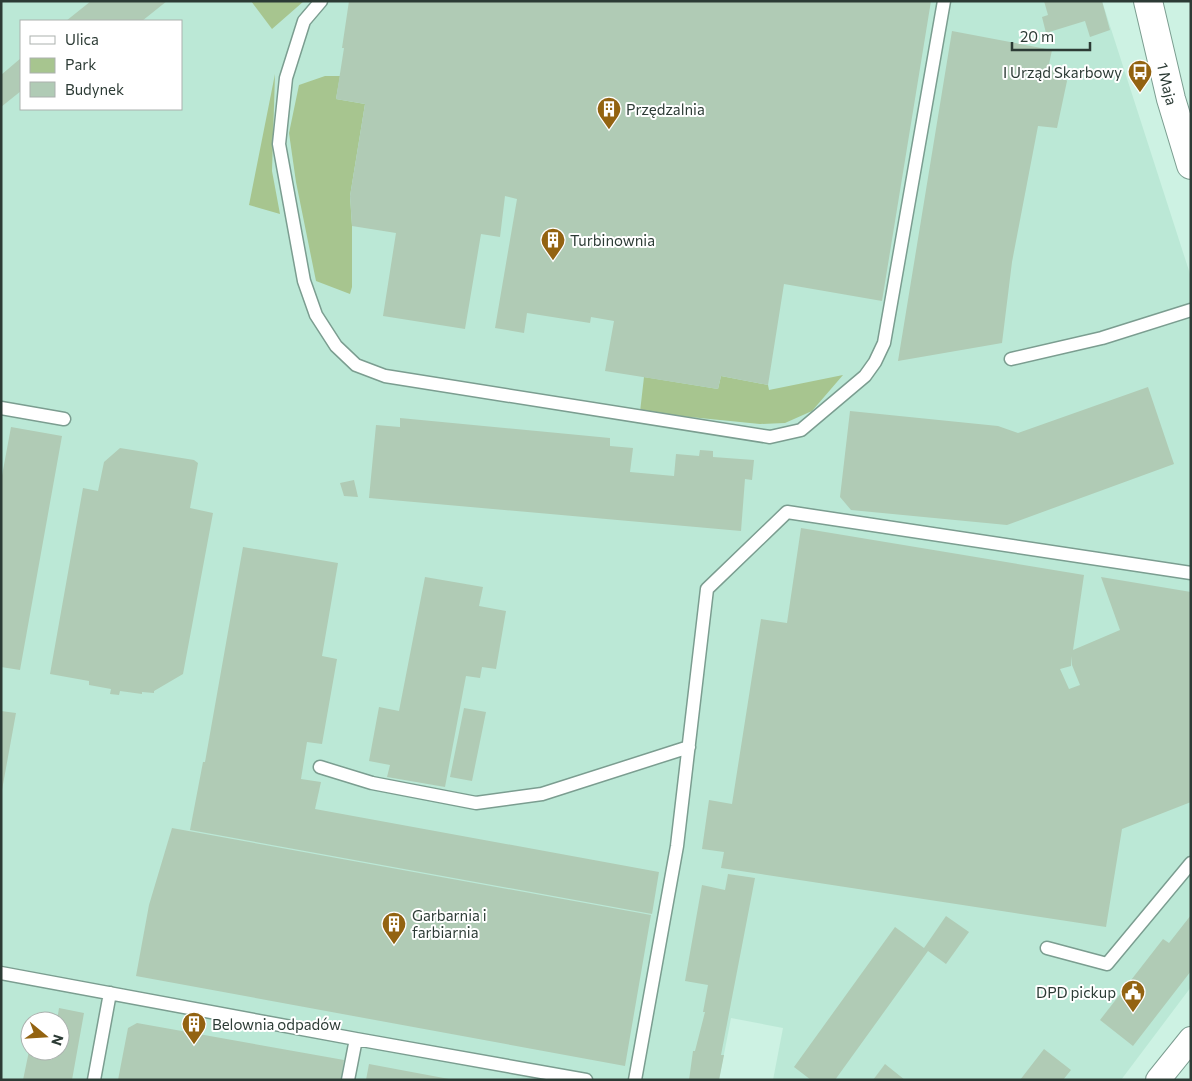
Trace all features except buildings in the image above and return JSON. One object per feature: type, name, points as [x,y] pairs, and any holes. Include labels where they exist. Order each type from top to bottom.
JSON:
[{"type":"main road","name":"1 Maja","points":[[1148,1],[1171,99],[1191,165]]},
{"type":"street","points":[[1158,1080],[1191,1039]]},
{"type":"lane","points":[[321,1],[304,21],[286,78],[279,144],[304,281],[316,315],[336,346],[356,365],[385,376],[770,437],[801,430],[866,376],[884,342],[944,1]]},
{"type":"lane","points":[[1011,359],[1102,338],[1191,310]]},
{"type":"lane","points":[[1,408],[64,419]]},
{"type":"lane","points":[[635,1080],[677,846],[707,588],[787,512],[1191,573]]},
{"type":"lane","points":[[320,767],[372,783],[476,803],[542,794],[689,747]]},
{"type":"lane","points":[[1047,948],[1107,964],[1191,863]]},
{"type":"lane","points":[[1,972],[586,1080]]},
{"type":"lane","points":[[94,1080],[110,993]]},
{"type":"lane","points":[[348,1080],[356,1039]]},
{"type":"shaded area","points":[[1,1],[1102,1],[1191,277],[1191,987],[1121,1080],[773,1080],[783,1028],[731,1018],[719,1080],[1,1080]]},
{"type":"green space","points":[[251,1],[304,1],[272,29]]},
{"type":"green space","points":[[275,74],[272,171],[280,214],[249,205]]},
{"type":"green space","points":[[325,76],[340,76],[336,99],[365,104],[350,196],[352,287],[350,294],[316,281],[296,182],[289,133],[299,85]]},
{"type":"green space","points":[[843,375],[812,411],[785,423],[760,424],[640,412],[644,377],[718,389],[721,376],[768,385],[769,390]]},
{"type":"place","name":"I Urząd Skarbowy","points":[[1140,93]]},
{"type":"place","name":"Przędzalnia","points":[[609,130]]},
{"type":"place","name":"Turbinownia","points":[[553,261]]},
{"type":"place","name":"Garbarnia i farbiarnia","points":[[394,945]]},
{"type":"place","name":"DPD pickup","points":[[1133,1013]]},
{"type":"place","name":"Belownia odpadów","points":[[194,1045]]}]
